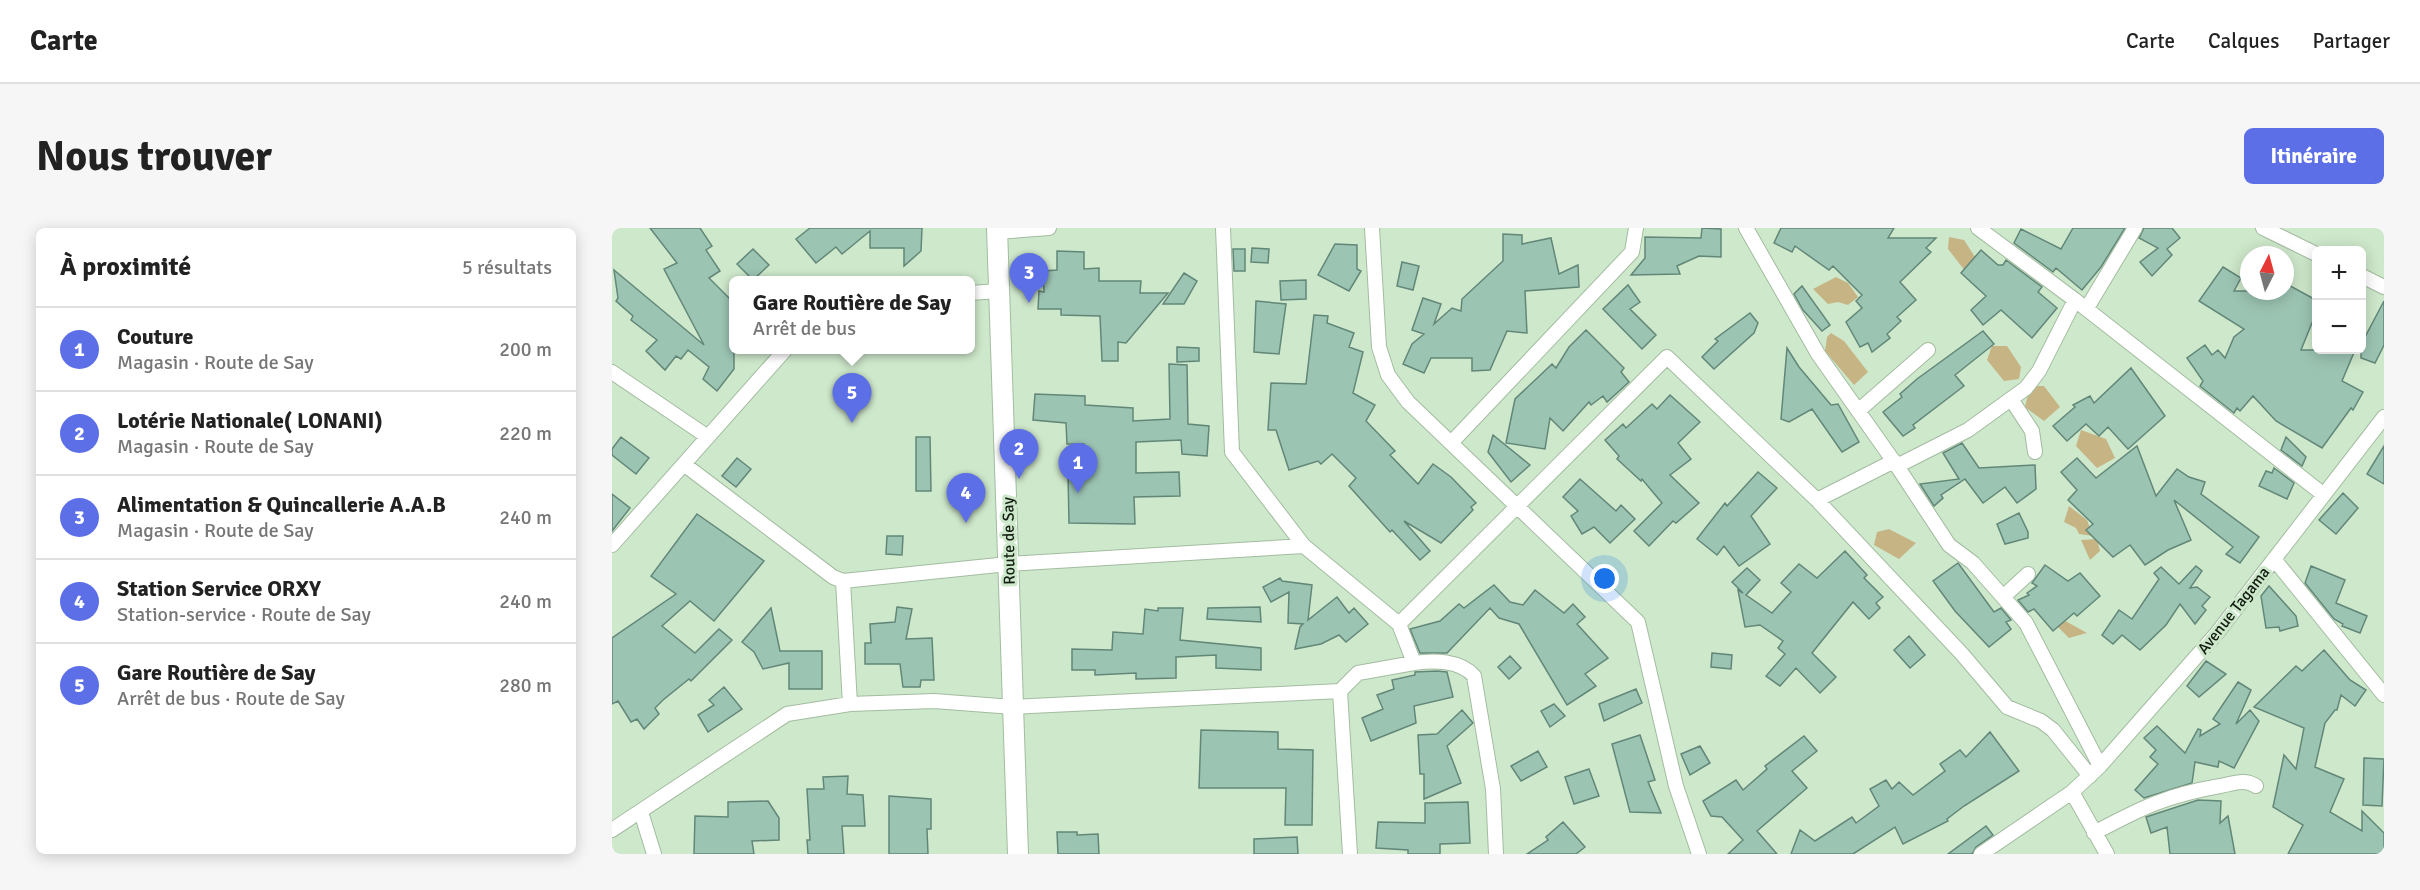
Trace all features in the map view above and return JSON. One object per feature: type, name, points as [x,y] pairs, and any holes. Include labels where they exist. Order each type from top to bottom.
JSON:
[{"type":"main road","name":"Route de Say","points":[[997,230],[1018,854]]},
{"type":"street","points":[[997,230],[1050,228]]},
{"type":"street","points":[[1223,228],[1232,452],[1305,546],[1399,624],[1414,663]]},
{"type":"street","points":[[1372,228],[1379,346],[1388,375],[1408,402],[1638,622],[1676,786],[1698,854]]},
{"type":"street","points":[[1451,443],[1632,252],[1636,228]]},
{"type":"street","points":[[1746,228],[1818,354],[1949,545],[1973,564],[2026,623],[2095,771]]},
{"type":"street","points":[[1978,228],[2081,304],[2324,495]]},
{"type":"street","points":[[1817,500],[1968,430],[2025,388],[2135,228]]},
{"type":"street","points":[[2263,228],[2312,252]]},
{"type":"street","points":[[2366,278],[2384,287]]},
{"type":"street","points":[[975,293],[999,291]]},
{"type":"street","points":[[1858,411],[1928,350]]},
{"type":"street","points":[[612,545],[781,354]]},
{"type":"street","points":[[1399,624],[1667,357],[1817,500],[1962,654],[2007,707],[2053,730],[2095,771]]},
{"type":"street","points":[[612,372],[708,437]]},
{"type":"street","points":[[2011,399],[2032,431],[2035,452]]},
{"type":"street","name":"Avenue Tagama","points":[[1981,854],[2072,792],[2095,771],[2217,633],[2384,417]]},
{"type":"street","points":[[685,465],[832,577],[843,581],[1008,564],[1305,546]]},
{"type":"street","points":[[2274,559],[2384,695]]},
{"type":"street","points":[[2003,597],[2028,574]]},
{"type":"street","points":[[843,581],[850,704]]},
{"type":"street","points":[[612,830],[787,714],[850,704],[934,701],[1014,707],[1340,691],[1358,673],[1435,660],[1464,668],[1474,676],[1492,789],[1496,854]]},
{"type":"street","points":[[1340,691],[1350,854]]},
{"type":"street","points":[[2094,833],[2152,803],[2180,793],[2245,781],[2256,786]]},
{"type":"street","points":[[2072,792],[2107,854]]},
{"type":"street","points":[[641,812],[654,854]]},
{"type":"shaded area","points":[[1949,237],[1964,240],[1979,263],[1969,276],[1948,249]]},
{"type":"shaded area","points":[[1836,277],[1848,283],[1858,297],[1848,305],[1838,302],[1828,304],[1813,289]]},
{"type":"shaded area","points":[[1831,333],[1844,341],[1868,372],[1854,385],[1825,351],[1827,337]]},
{"type":"shaded area","points":[[1992,346],[2007,346],[2021,367],[2019,379],[2004,381],[1987,360]]},
{"type":"shaded area","points":[[2030,386],[2044,386],[2060,407],[2044,421],[2025,407]]},
{"type":"shaded area","points":[[2081,430],[2106,439],[2115,458],[2097,468],[2076,446]]},
{"type":"shaded area","points":[[2069,506],[2087,520],[2093,536],[2079,534],[2076,528],[2064,522]]},
{"type":"shaded area","points":[[1889,529],[1916,543],[1899,559],[1874,545],[1877,532]]},
{"type":"shaded area","points":[[2097,539],[2100,551],[2090,560],[2081,540]]},
{"type":"shaded area","points":[[2060,618],[2087,633],[2069,638],[2053,622]]},
{"type":"building","points":[[650,228],[700,228],[712,246],[706,250],[720,271],[709,278],[729,298],[729,354],[734,354],[734,369],[717,391],[703,379],[709,367],[688,350],[681,359],[676,356],[665,370],[646,351],[657,340],[631,320],[633,316],[616,301],[618,298],[614,270],[704,345],[664,269],[677,263]]},
{"type":"building","points":[[810,228],[922,228],[921,251],[904,266],[904,248],[870,248],[870,231],[842,254],[836,247],[816,263],[796,239]]},
{"type":"building","points":[[1702,228],[1721,229],[1721,257],[1699,256],[1677,266],[1680,274],[1631,275],[1645,258],[1645,237],[1701,238]]},
{"type":"building","points":[[1781,228],[1894,228],[1888,238],[1936,238],[1926,248],[1931,252],[1900,282],[1916,300],[1897,317],[1901,321],[1887,334],[1890,338],[1872,352],[1868,343],[1860,347],[1846,322],[1862,308],[1856,301],[1862,295],[1833,266],[1829,270],[1795,246],[1792,252],[1774,243]]},
{"type":"building","points":[[2073,228],[2125,228],[2101,267],[2082,290],[2056,268],[2053,272],[2014,243],[2021,229],[2061,249]]},
{"type":"building","points":[[2144,228],[2172,228],[2180,238],[2167,249],[2172,255],[2152,276],[2140,262],[2158,248],[2139,238]]},
{"type":"building","points":[[1503,234],[1522,235],[1522,244],[1551,238],[1559,274],[1578,265],[1579,287],[1525,291],[1527,333],[1507,331],[1490,370],[1472,371],[1472,358],[1431,358],[1424,373],[1403,364],[1412,344],[1424,334],[1412,330],[1423,298],[1441,304],[1434,324],[1452,308],[1461,311],[1462,299],[1503,261]]},
{"type":"building","points":[[1335,244],[1357,245],[1357,269],[1361,271],[1349,291],[1318,275]]},
{"type":"building","points":[[1252,248],[1269,249],[1268,263],[1251,262]]},
{"type":"building","points":[[753,249],[769,265],[757,276],[749,276],[737,264]]},
{"type":"building","points":[[1233,249],[1245,249],[1245,271],[1234,271]]},
{"type":"building","points":[[1981,250],[1998,265],[2003,265],[2006,260],[2042,287],[2038,292],[2057,308],[2032,338],[2001,310],[1983,325],[1971,310],[1986,296],[1961,273]]},
{"type":"building","points":[[1057,251],[1084,252],[1084,269],[1099,268],[1099,281],[1141,281],[1140,293],[1168,293],[1126,343],[1118,342],[1118,361],[1102,361],[1100,316],[1061,315],[1061,309],[1038,309],[1039,291],[1044,292],[1043,271],[1057,270]]},
{"type":"building","points":[[1402,262],[1419,266],[1413,290],[1397,286]]},
{"type":"building","points":[[2223,267],[2240,277],[2234,291],[2240,291],[2240,300],[2294,300],[2294,288],[2312,298],[2312,323],[2301,350],[2312,350],[2312,354],[2353,354],[2342,381],[2363,392],[2353,410],[2351,408],[2322,448],[2276,421],[2253,396],[2240,411],[2237,408],[2234,413],[2200,386],[2203,381],[2187,358],[2205,345],[2212,355],[2218,350],[2225,358],[2234,337],[2244,329],[2199,301]]},
{"type":"building","points":[[1184,273],[1197,281],[1184,304],[1163,304]]},
{"type":"building","points":[[1306,280],[1306,299],[1281,300],[1280,281]]},
{"type":"building","points":[[1628,285],[1640,302],[1630,309],[1656,335],[1642,349],[1603,309]]},
{"type":"building","points":[[1802,286],[1830,325],[1822,331],[1803,310],[1794,294]]},
{"type":"building","points":[[1256,301],[1286,304],[1279,354],[1254,352]]},
{"type":"building","points":[[2384,301],[2384,345],[2375,363],[2361,358],[2361,354],[2366,354],[2366,335]]},
{"type":"building","points":[[1750,313],[1758,323],[1754,333],[1714,369],[1702,357],[1718,341],[1715,339]]},
{"type":"building","points":[[1314,315],[1328,316],[1327,323],[1354,333],[1349,347],[1363,352],[1353,393],[1375,405],[1366,421],[1395,451],[1390,455],[1418,484],[1433,464],[1451,477],[1476,503],[1471,507],[1473,510],[1441,543],[1404,521],[1430,551],[1420,560],[1392,530],[1390,532],[1349,486],[1356,478],[1332,454],[1321,464],[1318,461],[1289,470],[1276,430],[1268,430],[1271,383],[1306,384]]},
{"type":"building","points":[[1586,330],[1624,368],[1621,372],[1629,382],[1607,402],[1603,396],[1591,405],[1589,402],[1563,431],[1550,418],[1545,449],[1506,443],[1515,399],[1552,364],[1556,368],[1569,347]]},
{"type":"building","points":[[1983,331],[1994,344],[1955,375],[1964,386],[1913,425],[1915,428],[1903,436],[1883,412],[1902,397],[1900,394],[1917,379]]},
{"type":"building","points":[[1177,347],[1199,348],[1199,361],[1177,362]]},
{"type":"building","points":[[1787,348],[1799,367],[1831,405],[1838,404],[1859,442],[1842,452],[1812,409],[1789,422],[1781,419]]},
{"type":"building","points":[[1169,364],[1187,365],[1188,424],[1209,426],[1207,456],[1182,454],[1181,440],[1136,442],[1136,473],[1179,472],[1180,496],[1134,497],[1135,524],[1069,523],[1068,473],[1085,472],[1084,444],[1067,444],[1066,423],[1033,420],[1035,394],[1085,396],[1085,405],[1133,408],[1133,421],[1170,419]]},
{"type":"building","points":[[2131,368],[2165,416],[2128,449],[2108,427],[2099,436],[2086,424],[2067,441],[2053,426],[2075,407],[2073,405],[2090,396],[2094,403]]},
{"type":"building","points":[[1670,395],[1700,422],[1678,443],[1691,459],[1670,475],[1699,503],[1676,523],[1673,521],[1649,546],[1634,531],[1662,503],[1642,479],[1641,481],[1617,459],[1619,456],[1605,440],[1623,424],[1626,428],[1652,404],[1657,409]]},
{"type":"building","points":[[1493,435],[1530,465],[1511,482],[1488,452]]},
{"type":"building","points":[[621,437],[649,458],[636,474],[612,455],[612,449]]},
{"type":"building","points":[[916,437],[930,437],[931,491],[916,491]]},
{"type":"building","points":[[2286,437],[2306,457],[2302,466],[2281,450]]},
{"type":"building","points":[[1962,443],[1979,468],[2035,465],[2036,489],[2017,503],[2005,487],[1983,503],[1965,479],[1941,495],[1943,498],[1934,506],[1920,484],[1959,479],[1943,453]]},
{"type":"building","points":[[2137,446],[2156,496],[2177,469],[2189,477],[2205,482],[2201,494],[2259,537],[2240,563],[2226,554],[2233,547],[2174,500],[2191,540],[2168,550],[2145,565],[2130,545],[2113,557],[2086,530],[2093,524],[2068,500],[2077,490],[2061,472],[2077,458],[2096,478]]},
{"type":"building","points":[[2384,446],[2384,484],[2367,474]]},
{"type":"building","points":[[737,458],[751,469],[736,487],[722,476]]},
{"type":"building","points":[[2274,468],[2294,483],[2287,499],[2259,486],[2266,471],[2272,473]]},
{"type":"building","points":[[1758,472],[1777,488],[1751,516],[1770,544],[1739,566],[1724,546],[1717,555],[1697,539],[1725,503],[1727,506]]},
{"type":"building","points":[[1580,479],[1616,511],[1621,505],[1635,519],[1610,543],[1594,527],[1582,534],[1571,516],[1578,511],[1563,497]]},
{"type":"building","points":[[2343,493],[2358,508],[2336,534],[2319,520]]},
{"type":"building","points":[[612,494],[630,508],[612,531]]},
{"type":"building","points":[[2019,513],[2028,532],[2028,538],[2005,544],[1997,524]]},
{"type":"building","points":[[697,514],[764,561],[714,621],[690,601],[662,626],[695,653],[719,629],[732,640],[691,681],[689,679],[655,708],[659,714],[644,729],[637,719],[631,722],[618,701],[612,704],[612,638],[676,594],[651,576]]},
{"type":"building","points":[[887,536],[903,536],[902,555],[886,554]]},
{"type":"building","points":[[1845,551],[1867,575],[1864,578],[1883,597],[1876,603],[1880,608],[1869,619],[1853,602],[1812,653],[1836,677],[1820,693],[1796,668],[1780,686],[1766,676],[1785,654],[1778,648],[1783,641],[1760,625],[1745,627],[1738,590],[1743,593],[1732,582],[1747,568],[1760,580],[1746,595],[1772,613],[1791,592],[1781,583],[1799,564],[1817,578]]},
{"type":"building","points":[[1958,563],[1994,612],[2001,608],[2011,620],[2006,622],[2011,629],[1989,647],[1955,611],[1933,581]]},
{"type":"building","points":[[2045,565],[2068,581],[2080,573],[2100,596],[2077,616],[2074,613],[2053,631],[2034,609],[2028,612],[2018,600],[2029,595],[2027,593],[2037,586],[2032,583]]},
{"type":"building","points":[[2196,566],[2202,571],[2190,588],[2197,587],[2210,597],[2202,606],[2206,610],[2195,624],[2180,604],[2166,625],[2140,650],[2122,635],[2113,644],[2102,635],[2119,610],[2132,619],[2159,579],[2154,573],[2161,567],[2179,584]]},
{"type":"building","points":[[2311,566],[2345,580],[2336,603],[2367,616],[2360,633],[2342,626],[2343,624],[2334,619],[2305,583]]},
{"type":"building","points":[[1280,578],[1282,581],[1312,585],[1308,620],[1337,597],[1349,613],[1354,608],[1368,624],[1346,642],[1339,635],[1321,644],[1295,649],[1300,627],[1303,624],[1288,623],[1289,592],[1271,602],[1263,587]]},
{"type":"building","points":[[1494,585],[1510,602],[1523,605],[1535,590],[1564,613],[1573,604],[1585,617],[1577,624],[1608,658],[1585,674],[1596,686],[1567,705],[1519,624],[1499,618],[1490,608],[1447,653],[1420,653],[1410,629],[1440,621],[1459,604],[1464,608]]},
{"type":"building","points":[[2269,586],[2296,616],[2298,626],[2280,631],[2279,627],[2266,628],[2261,596]]},
{"type":"building","points":[[897,607],[912,609],[906,639],[932,638],[934,680],[921,680],[920,687],[903,687],[900,664],[865,664],[865,643],[871,643],[870,624],[895,622]]},
{"type":"building","points":[[1260,607],[1261,622],[1207,619],[1208,608]]},
{"type":"building","points":[[771,608],[780,651],[822,651],[822,689],[789,689],[789,663],[763,669],[754,652],[742,642]]},
{"type":"building","points":[[1158,608],[1183,608],[1180,640],[1261,648],[1261,670],[1216,668],[1216,655],[1176,657],[1176,678],[1136,679],[1136,673],[1095,675],[1095,670],[1072,670],[1072,649],[1112,650],[1113,632],[1143,634],[1145,609],[1158,611]]},
{"type":"building","points":[[1909,636],[1925,655],[1910,668],[1894,650]]},
{"type":"building","points":[[2324,650],[2350,680],[2366,690],[2355,706],[2341,695],[2337,710],[2325,723],[2315,767],[2344,779],[2330,812],[2362,831],[2362,811],[2384,833],[2384,854],[2288,854],[2303,825],[2273,807],[2284,755],[2296,769],[2304,728],[2254,707],[2296,666],[2302,671]]},
{"type":"building","points":[[1712,653],[1732,655],[1731,669],[1711,667]]},
{"type":"building","points":[[1510,656],[1521,668],[1509,679],[1498,667]]},
{"type":"building","points":[[2206,661],[2226,674],[2199,697],[2187,686]]},
{"type":"building","points":[[1415,672],[1447,672],[1453,697],[1414,706],[1416,723],[1371,741],[1362,718],[1383,709],[1377,695],[1394,689],[1392,680],[1415,675]]},
{"type":"building","points":[[2238,682],[2251,690],[2236,724],[2250,710],[2259,721],[2234,768],[2219,761],[2218,767],[2195,762],[2192,783],[2144,798],[2135,790],[2158,764],[2150,757],[2156,750],[2144,738],[2157,726],[2185,753],[2198,729],[2201,730],[2200,736],[2220,724],[2213,719]]},
{"type":"building","points":[[724,687],[742,709],[708,732],[698,715],[714,705],[709,700]]},
{"type":"building","points":[[1636,689],[1642,703],[1604,721],[1599,704]]},
{"type":"building","points":[[1554,704],[1565,716],[1550,727],[1541,711]]},
{"type":"building","points":[[1462,710],[1473,723],[1447,746],[1461,783],[1424,799],[1424,774],[1420,774],[1418,735],[1437,734]]},
{"type":"building","points":[[1201,730],[1278,732],[1278,749],[1313,750],[1312,825],[1285,825],[1286,788],[1199,788]]},
{"type":"building","points":[[1990,732],[2019,771],[1964,806],[1947,819],[1948,821],[1903,844],[1895,827],[1853,854],[1791,854],[1800,830],[1815,841],[1852,817],[1856,823],[1879,806],[1870,789],[1886,780],[1892,789],[1899,782],[1913,795],[1945,771],[1940,764],[1960,750],[1966,757]]},
{"type":"building","points":[[1640,735],[1655,780],[1648,782],[1661,813],[1630,812],[1612,744]]},
{"type":"building","points":[[1804,736],[1817,751],[1792,771],[1807,788],[1757,831],[1777,854],[1728,854],[1743,840],[1722,817],[1711,816],[1703,801],[1736,780],[1743,790],[1767,769],[1765,766]]},
{"type":"building","points":[[1700,746],[1710,763],[1690,775],[1681,754]]},
{"type":"building","points":[[1538,751],[1547,767],[1521,781],[1511,766]]},
{"type":"building","points":[[2364,758],[2384,759],[2382,806],[2363,805]]},
{"type":"building","points":[[1589,769],[1599,796],[1574,804],[1565,777]]},
{"type":"building","points":[[848,776],[847,794],[863,795],[865,826],[842,826],[844,854],[808,854],[807,840],[810,840],[807,789],[824,789],[823,777]]},
{"type":"building","points":[[889,796],[931,799],[931,829],[927,829],[928,854],[889,854]]},
{"type":"building","points":[[2198,800],[2221,801],[2220,823],[2228,816],[2235,854],[2170,854],[2167,827],[2151,833],[2146,817]]},
{"type":"building","points":[[768,801],[779,818],[779,840],[752,841],[754,854],[694,854],[695,816],[728,817],[728,802]]},
{"type":"building","points":[[1468,802],[1470,843],[1440,844],[1440,854],[1408,854],[1408,850],[1376,848],[1378,822],[1425,823],[1425,803]]},
{"type":"building","points":[[1563,822],[1585,847],[1576,854],[1527,854],[1548,840],[1546,837]]},
{"type":"building","points":[[1986,826],[1993,835],[1976,847],[1972,854],[1948,854]]},
{"type":"building","points":[[1057,832],[1077,832],[1077,835],[1098,834],[1099,854],[1058,854]]},
{"type":"building","points":[[1297,837],[1298,854],[1254,854],[1254,839]]},
{"type":"place","name":"Alimentation & Quincallerie A.A.B","points":[[1029,303]]},
{"type":"place","name":"Gare Routière de Say","points":[[852,423]]},
{"type":"place","name":"Lotérie Nationale( LONANI)","points":[[1019,479]]},
{"type":"place","name":"Couture","points":[[1078,493]]},
{"type":"place","name":"Station Service ORXY","points":[[966,523]]}]
